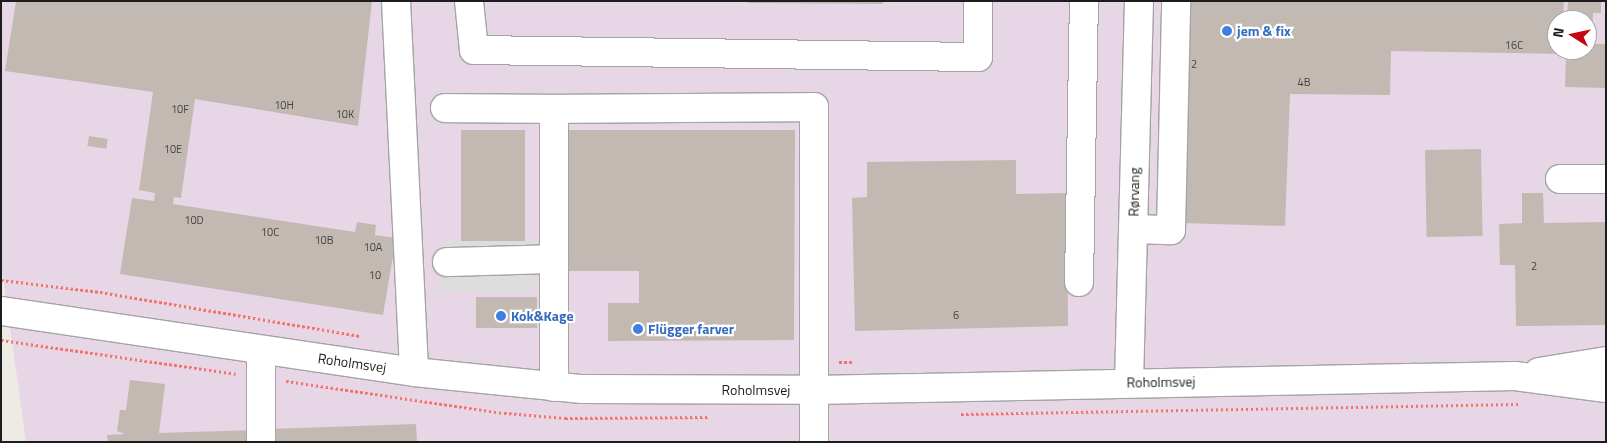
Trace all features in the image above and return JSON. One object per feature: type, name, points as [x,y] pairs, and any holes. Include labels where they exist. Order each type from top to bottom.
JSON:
[{"type":"street","points":[[396,1],[414,372]]},
{"type":"street","points":[[469,1],[474,50],[978,57],[978,1]]},
{"type":"street","points":[[1079,282],[1084,1]]},
{"type":"street","name":"Rørvang","points":[[1129,383],[1139,1]]},
{"type":"street","points":[[1133,229],[1171,230],[1176,1]]},
{"type":"street","points":[[445,108],[814,107],[816,362],[814,442]]},
{"type":"street","points":[[554,108],[554,387]]},
{"type":"street","points":[[1560,179],[1606,179]]},
{"type":"street","points":[[447,262],[554,259]]},
{"type":"street","name":"Roholmsvej","points":[[1,311],[414,372],[554,387],[816,390],[1515,376],[1606,361]]},
{"type":"street","points":[[261,350],[261,442]]},
{"type":"street","name":"Roholmsvej","points":[[1515,376],[1606,388]]},
{"type":"shaded area","points":[[1,1],[1606,1],[1606,442],[26,442],[1,262]]},
{"type":"shaded area","points":[[441,241],[536,241],[536,292],[441,292]]},
{"type":"building","points":[[16,1],[372,1],[358,126],[195,99],[181,198],[174,197],[173,204],[355,232],[357,222],[376,225],[375,235],[396,238],[383,315],[120,274],[132,198],[154,201],[155,193],[139,190],[153,92],[5,71]]},
{"type":"building","points":[[748,1],[883,1],[883,4],[748,3]]},
{"type":"building","points":[[1187,1],[1564,1],[1564,10],[1547,10],[1547,54],[1391,51],[1390,95],[1290,94],[1285,226],[1181,223]]},
{"type":"building","points":[[1568,1],[1601,1],[1601,13],[1597,13],[1597,10],[1568,10]]},
{"type":"building","points":[[1597,44],[1606,44],[1606,88],[1565,87],[1566,60],[1597,60]]},
{"type":"building","points":[[461,130],[525,130],[525,241],[461,241]]},
{"type":"building","points":[[565,130],[795,130],[794,340],[608,341],[608,303],[639,303],[639,271],[565,271]]},
{"type":"building","points":[[89,136],[108,139],[106,149],[87,146]]},
{"type":"building","points":[[1481,149],[1483,236],[1427,237],[1425,150]]},
{"type":"building","points":[[1016,160],[1016,194],[1067,193],[1068,326],[855,331],[852,198],[867,197],[867,162]]},
{"type":"building","points":[[1522,193],[1543,193],[1544,223],[1606,222],[1606,325],[1516,326],[1515,265],[1500,265],[1499,224],[1522,223]]},
{"type":"building","points":[[476,297],[537,297],[537,328],[476,328]]},
{"type":"building","points":[[130,380],[165,384],[159,433],[255,430],[255,442],[108,442],[107,435],[125,434],[117,431],[120,410],[126,410]]},
{"type":"building","points":[[416,424],[417,442],[269,442],[268,429]]},
{"type":"place","name":"jem & fix","points":[[1227,31]]},
{"type":"place","name":"Kok&Kage","points":[[501,316]]},
{"type":"place","name":"Flügger farver","points":[[638,329]]}]
